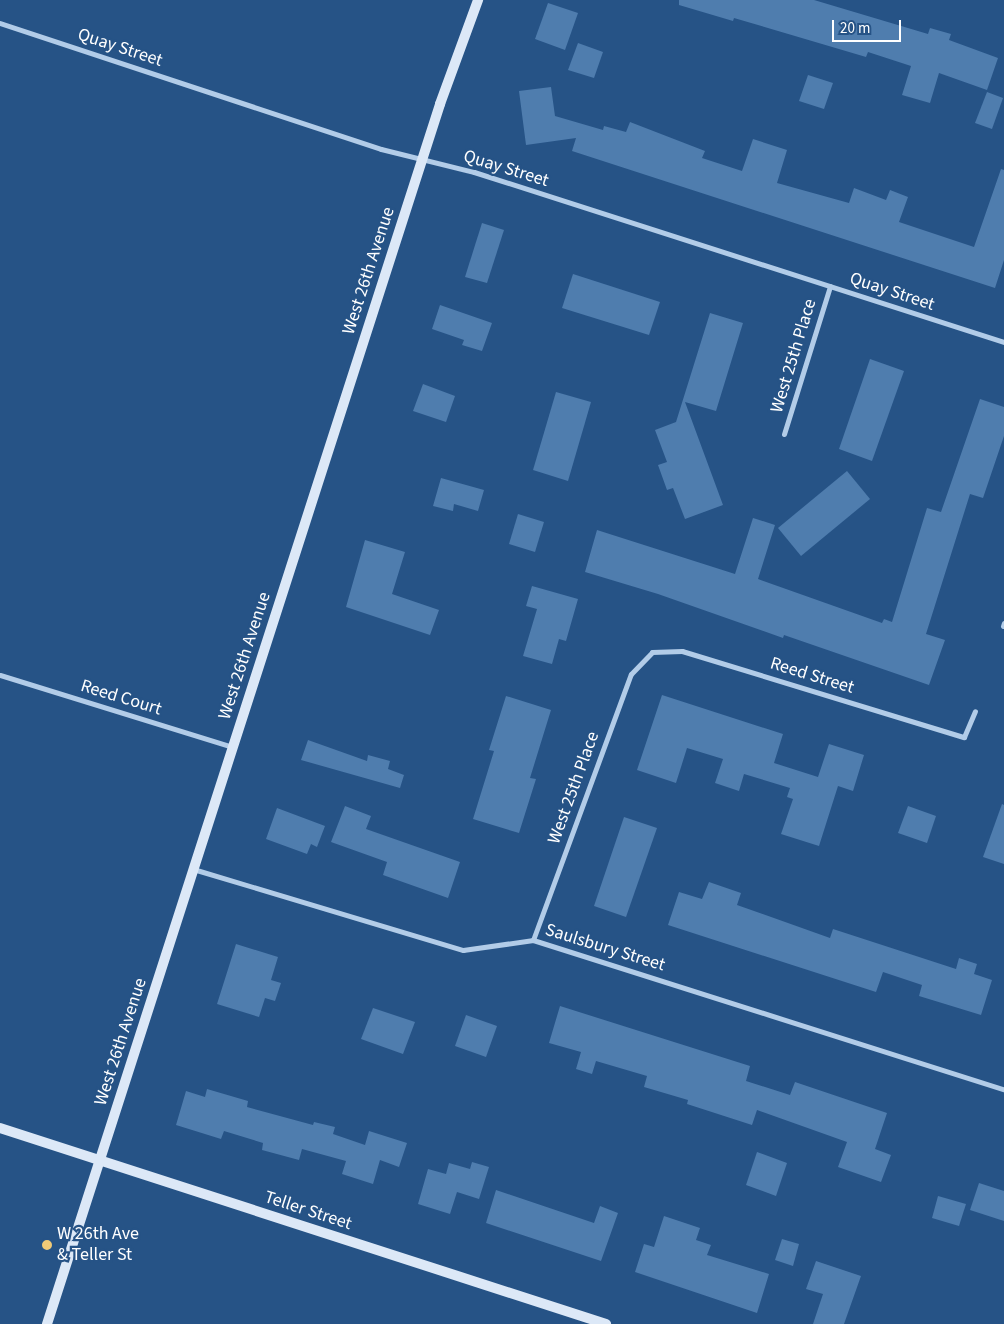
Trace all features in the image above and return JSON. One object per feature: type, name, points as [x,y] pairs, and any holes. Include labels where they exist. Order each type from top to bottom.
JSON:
[{"type":"street","name":"West 26th Avenue","points":[[47,1324],[422,159],[478,0]]},
{"type":"street","name":"Quay Street","points":[[0,23],[381,149],[474,172],[1004,342]]},
{"type":"street","name":"West 25th Place","points":[[784,434],[830,286]]},
{"type":"street","name":"Reed Street","points":[[652,652],[682,651],[964,737],[975,711]]},
{"type":"street","name":"West 25th Place","points":[[533,940],[631,674],[652,652]]},
{"type":"street","name":"Reed Court","points":[[0,674],[233,747]]},
{"type":"street","name":"Saulsbury Street","points":[[193,869],[463,950],[533,940],[1004,1089]]},
{"type":"street","name":"Teller Street","points":[[0,1128],[606,1324]]},
{"type":"building","points":[[679,0],[814,0],[928,34],[930,28],[951,34],[949,40],[998,58],[987,90],[939,73],[930,103],[902,95],[911,66],[868,52],[866,57],[734,18],[733,21],[679,5]]},
{"type":"building","points":[[548,3],[578,13],[565,50],[535,39]]},
{"type":"building","points":[[578,43],[603,52],[594,78],[568,70]]},
{"type":"building","points":[[808,75],[833,83],[824,109],[799,101]]},
{"type":"building","points":[[551,87],[555,116],[603,130],[604,126],[626,132],[630,122],[705,151],[702,158],[742,171],[753,139],[787,150],[777,183],[849,203],[854,188],[886,200],[890,190],[908,197],[899,222],[974,247],[1001,169],[1004,170],[1004,260],[995,288],[572,151],[576,138],[526,145],[519,91]]},
{"type":"building","points":[[987,92],[1003,98],[992,129],[975,123]]},
{"type":"building","points":[[482,223],[504,230],[487,283],[465,277]]},
{"type":"building","points":[[573,274],[660,302],[649,335],[562,308]]},
{"type":"building","points":[[440,305],[492,323],[482,351],[462,345],[464,340],[432,329]]},
{"type":"building","points":[[710,313],[743,323],[716,411],[685,402],[723,505],[685,519],[673,488],[667,490],[658,465],[667,462],[655,430],[676,422]]},
{"type":"building","points":[[870,359],[904,371],[872,461],[839,449]]},
{"type":"building","points":[[423,384],[455,396],[446,422],[413,411]]},
{"type":"building","points":[[556,392],[591,402],[568,481],[533,470]]},
{"type":"building","points":[[980,399],[1004,407],[1004,436],[983,498],[970,494],[926,634],[945,640],[929,685],[784,635],[783,638],[658,594],[585,572],[597,530],[735,574],[753,518],[775,525],[758,579],[882,623],[884,619],[892,622],[927,508],[941,512]]},
{"type":"building","points":[[847,471],[870,499],[801,556],[778,528]]},
{"type":"building","points":[[441,478],[484,490],[478,511],[454,504],[453,511],[433,506]]},
{"type":"building","points":[[518,514],[544,522],[535,552],[509,544]]},
{"type":"building","points":[[365,540],[405,552],[392,594],[439,610],[430,635],[346,607]]},
{"type":"building","points":[[532,586],[578,599],[566,641],[559,639],[552,664],[523,656],[537,609],[526,606]]},
{"type":"building","points":[[662,695],[783,734],[774,763],[818,777],[829,744],[864,755],[853,791],[838,786],[819,846],[781,834],[793,799],[787,797],[790,788],[744,774],[739,791],[715,783],[723,759],[687,748],[676,783],[637,770]]},
{"type":"building","points":[[506,696],[551,710],[530,778],[536,779],[519,833],[473,819],[494,751],[489,750]]},
{"type":"building","points":[[308,740],[367,761],[368,755],[390,761],[388,769],[404,775],[400,788],[301,760]]},
{"type":"building","points":[[1002,804],[1004,805],[1004,864],[983,857]]},
{"type":"building","points":[[345,806],[371,816],[366,829],[460,862],[448,898],[383,875],[387,862],[331,842]]},
{"type":"building","points":[[908,806],[936,816],[927,843],[898,833]]},
{"type":"building","points":[[277,808],[325,826],[317,847],[311,844],[307,854],[266,839]]},
{"type":"building","points":[[624,817],[657,828],[626,917],[594,906]]},
{"type":"building","points":[[709,882],[741,893],[737,905],[830,938],[833,929],[956,969],[959,958],[977,964],[974,974],[992,980],[981,1015],[919,996],[922,985],[883,972],[876,992],[668,925],[679,892],[702,899]]},
{"type":"building","points":[[236,944],[278,957],[271,980],[281,983],[275,1001],[265,998],[259,1017],[217,1004]]},
{"type":"building","points":[[560,1006],[750,1066],[746,1081],[790,1095],[795,1082],[887,1113],[875,1149],[891,1155],[881,1182],[838,1167],[847,1142],[757,1110],[752,1125],[687,1104],[688,1100],[644,1087],[647,1076],[596,1061],[592,1074],[576,1069],[581,1052],[549,1043]]},
{"type":"building","points":[[373,1008],[415,1022],[403,1054],[361,1039]]},
{"type":"building","points":[[466,1015],[497,1026],[486,1057],[455,1046]]},
{"type":"building","points":[[207,1089],[248,1101],[247,1107],[313,1125],[314,1122],[335,1127],[333,1134],[365,1145],[369,1131],[407,1143],[399,1167],[380,1160],[373,1184],[342,1174],[346,1161],[302,1149],[299,1160],[262,1150],[263,1143],[224,1131],[221,1139],[176,1125],[186,1091],[205,1097]]},
{"type":"building","points":[[757,1152],[787,1163],[776,1196],[746,1185]]},
{"type":"building","points":[[472,1162],[489,1167],[479,1199],[457,1192],[450,1214],[418,1204],[428,1169],[446,1174],[449,1163],[470,1169]]},
{"type":"building","points":[[979,1183],[1004,1191],[1004,1221],[970,1210]]},
{"type":"building","points":[[496,1190],[594,1223],[600,1206],[618,1213],[601,1261],[486,1223]]},
{"type":"building","points":[[938,1196],[966,1204],[959,1226],[932,1218]]},
{"type":"building","points":[[664,1216],[700,1228],[696,1240],[711,1245],[707,1255],[769,1274],[757,1313],[635,1272],[644,1244],[654,1247]]},
{"type":"building","points":[[782,1239],[799,1244],[793,1266],[775,1260]]},
{"type":"building","points":[[816,1261],[861,1276],[844,1324],[813,1324],[823,1294],[806,1289]]},
{"type":"place","name":"W 26th Ave & Teller St","points":[[47,1245]]}]
